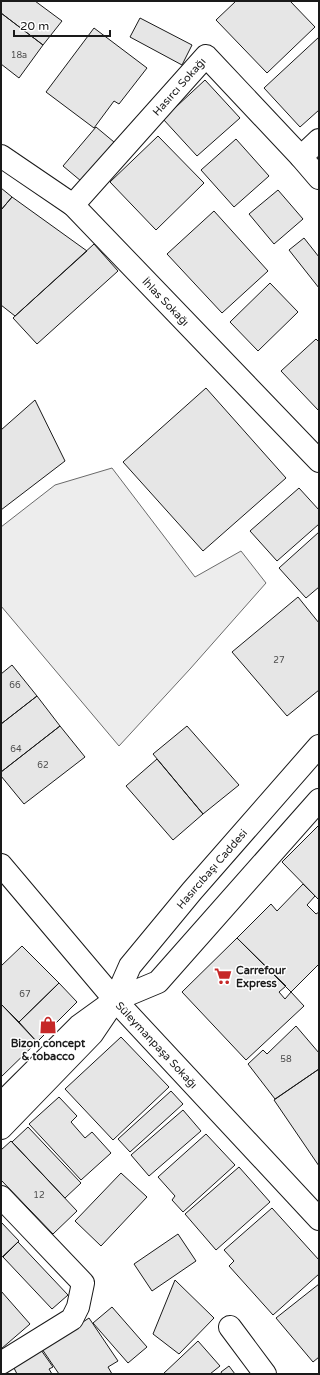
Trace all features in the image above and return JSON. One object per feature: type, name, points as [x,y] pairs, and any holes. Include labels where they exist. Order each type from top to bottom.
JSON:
[{"type":"street","name":"Hasırcı Sokağı","points":[[73,205],[206,56],[319,178]]},
{"type":"street","points":[[301,157],[319,140]]},
{"type":"street","name":"İhlas Sokağı","points":[[1,156],[73,205],[319,461]]},
{"type":"street","name":"Hasırcıbaşı Caddesi","points":[[1,1128],[92,1034],[115,1000],[130,966],[192,891],[319,746]]},
{"type":"street","points":[[1,1104],[79,1026],[115,1000],[158,982],[319,800]]},
{"type":"street","name":"Süleymanpaşa Sokağı","points":[[1,865],[115,1000],[319,1218]]},
{"type":"street","points":[[1,1197],[83,1283],[78,1307],[72,1319],[1,1363]]},
{"type":"street","points":[[230,1327],[265,1374]]},
{"type":"shaded area","points":[[112,468],[195,577],[241,551],[266,583],[119,746],[1,606],[1,527],[55,485]]},
{"type":"building","points":[[1,1],[35,1],[62,21],[43,45],[1,13]]},
{"type":"building","points":[[236,1],[290,1],[315,27],[267,73],[216,20]]},
{"type":"building","points":[[1,13],[43,45],[19,78],[1,64]]},
{"type":"building","points":[[140,18],[192,45],[182,65],[130,37]]},
{"type":"building","points":[[94,28],[147,68],[119,104],[114,101],[94,128],[46,92]]},
{"type":"building","points":[[319,37],[319,110],[300,127],[264,88]]},
{"type":"building","points":[[205,80],[240,118],[197,156],[163,119]]},
{"type":"building","points":[[96,127],[114,142],[81,181],[63,166]]},
{"type":"building","points":[[158,136],[204,183],[156,230],[110,182]]},
{"type":"building","points":[[236,139],[269,176],[234,207],[201,170]]},
{"type":"building","points":[[1,188],[12,197],[1,210]]},
{"type":"building","points":[[278,190],[303,219],[274,244],[249,214]]},
{"type":"building","points":[[12,197],[87,251],[15,316],[1,305],[1,210]]},
{"type":"building","points":[[214,211],[268,271],[222,313],[167,254]]},
{"type":"building","points":[[304,238],[319,257],[319,288],[289,250]]},
{"type":"building","points":[[94,244],[118,271],[37,344],[13,318]]},
{"type":"building","points":[[270,283],[298,312],[258,351],[230,322]]},
{"type":"building","points":[[316,339],[319,342],[319,411],[281,371]]},
{"type":"building","points":[[206,388],[286,478],[203,551],[123,462]]},
{"type":"building","points":[[35,400],[65,461],[1,510],[1,430]]},
{"type":"building","points":[[299,488],[319,510],[319,524],[277,561],[250,531]]},
{"type":"building","points":[[319,532],[319,587],[306,598],[279,568]]},
{"type":"building","points":[[298,597],[319,623],[319,690],[287,716],[232,652]]},
{"type":"building","points":[[12,665],[37,696],[1,724],[1,674]]},
{"type":"building","points":[[37,696],[60,726],[1,772],[1,724]]},
{"type":"building","points":[[60,726],[85,757],[24,804],[1,776],[1,772]]},
{"type":"building","points":[[187,726],[239,785],[203,814],[153,754]]},
{"type":"building","points":[[157,759],[203,814],[173,840],[126,786]]},
{"type":"building","points":[[319,825],[319,900],[282,862]]},
{"type":"building","points":[[303,884],[315,896],[307,905],[316,914],[319,912],[319,964],[291,992],[237,938],[271,904],[277,911]]},
{"type":"building","points":[[237,938],[286,986],[279,992],[285,999],[291,992],[304,1006],[246,1060],[182,992]]},
{"type":"building","points":[[22,946],[59,983],[19,1022],[1,1004],[1,966]]},
{"type":"building","points":[[59,983],[77,1002],[37,1042],[19,1022]]},
{"type":"building","points":[[1,1004],[37,1042],[1,1077]]},
{"type":"building","points":[[296,1026],[319,1053],[319,1069],[275,1099],[248,1064],[263,1050],[267,1054]]},
{"type":"building","points":[[121,1037],[169,1087],[113,1140],[65,1089]]},
{"type":"building","points":[[319,1069],[319,1166],[274,1100]]},
{"type":"building","points":[[171,1091],[183,1104],[130,1152],[118,1139]]},
{"type":"building","points":[[59,1097],[77,1116],[71,1122],[85,1138],[92,1132],[111,1153],[81,1180],[29,1124]]},
{"type":"building","points":[[183,1110],[201,1131],[149,1176],[131,1155]]},
{"type":"building","points":[[28,1127],[81,1183],[65,1198],[12,1142]]},
{"type":"building","points":[[206,1134],[235,1165],[183,1212],[172,1200],[175,1196],[158,1177]]},
{"type":"building","points":[[11,1141],[77,1211],[53,1234],[1,1180],[1,1150]]},
{"type":"building","points":[[239,1167],[270,1202],[216,1250],[185,1214]]},
{"type":"building","points":[[121,1173],[147,1197],[101,1246],[75,1221]]},
{"type":"building","points":[[272,1208],[319,1260],[319,1274],[273,1315],[229,1266],[234,1261],[224,1250]]},
{"type":"building","points":[[1,1222],[19,1241],[1,1258]]},
{"type":"building","points":[[178,1234],[196,1261],[152,1291],[134,1264]]},
{"type":"building","points":[[18,1242],[68,1295],[52,1309],[3,1257]]},
{"type":"building","points":[[175,1280],[214,1318],[179,1354],[153,1334]]},
{"type":"building","points":[[319,1284],[319,1357],[313,1362],[276,1318]]},
{"type":"building","points":[[1,1291],[30,1324],[1,1349]]},
{"type":"building","points":[[112,1307],[147,1347],[128,1363],[93,1323]]},
{"type":"building","points":[[89,1318],[118,1361],[108,1367],[112,1374],[59,1374],[42,1349]]},
{"type":"building","points":[[198,1341],[220,1366],[210,1374],[163,1374]]},
{"type":"building","points":[[41,1350],[53,1367],[49,1369],[52,1374],[17,1374],[13,1366]]},
{"type":"building","points":[[229,1366],[235,1374],[222,1374],[221,1372]]},
{"type":"place","name":"Carrefour Express","points":[[223,976]]},
{"type":"place","name":"Bizon concept & tobacco","points":[[48,1025]]}]
